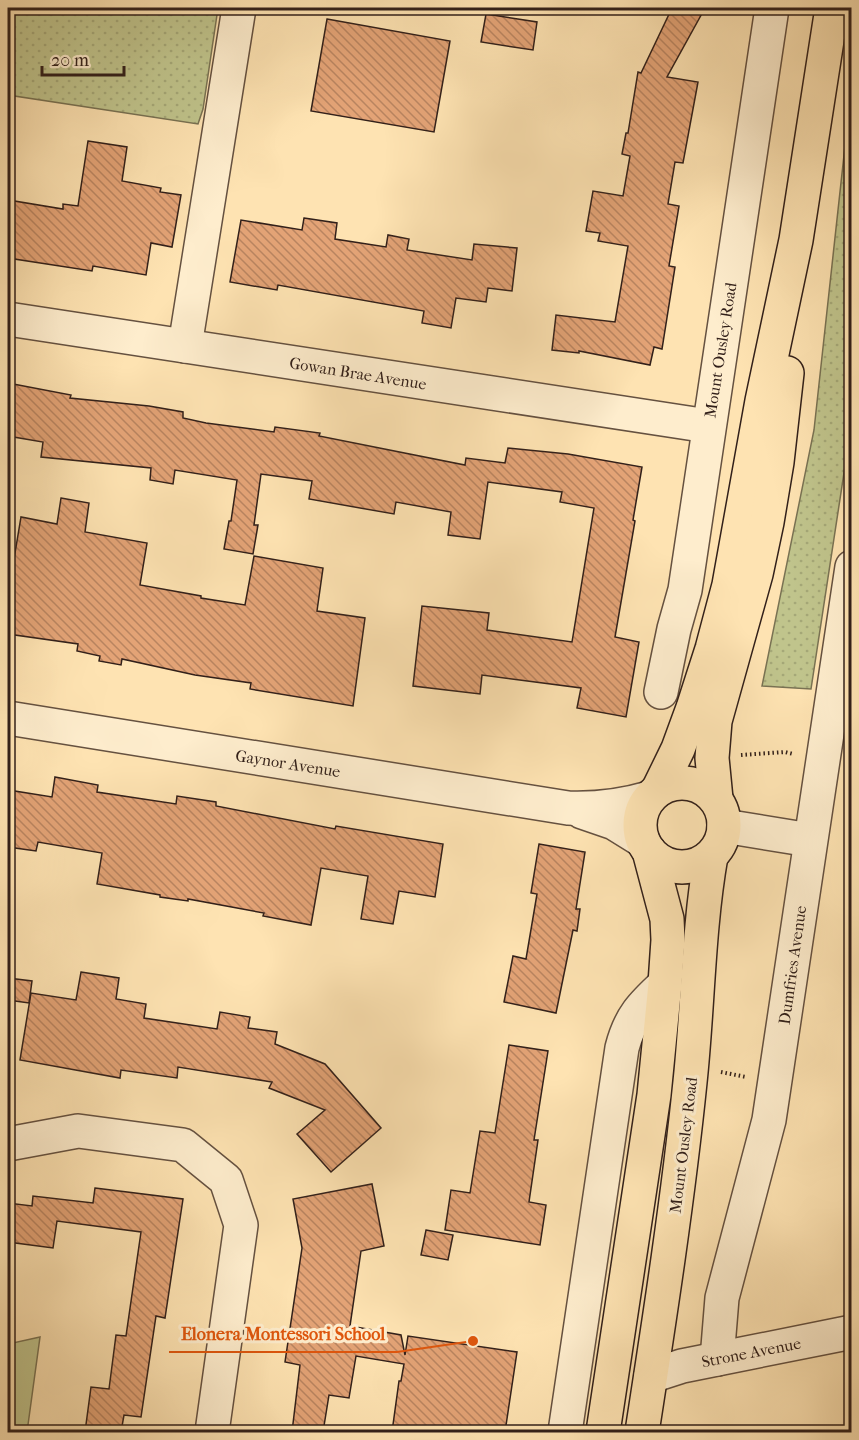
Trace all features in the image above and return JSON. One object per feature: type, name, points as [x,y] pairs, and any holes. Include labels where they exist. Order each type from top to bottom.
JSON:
[{"type":"main road","points":[[603,1432],[654,1095],[668,940],[663,898],[640,819],[678,749],[712,649],[729,585],[762,401],[796,240],[832,8]]},
{"type":"main road","points":[[646,846],[657,859],[667,865],[679,868],[691,867],[711,856],[723,837],[712,758],[715,721],[756,574],[777,462],[786,388],[796,240]]},
{"type":"main road","points":[[653,794],[679,783],[693,784],[706,790],[720,812]]},
{"type":"main road","name":"Mount Ousley Road","points":[[642,1432],[689,1096],[697,1016],[700,939],[711,856]]},
{"type":"street","points":[[185,346],[239,8]]},
{"type":"street","name":"Mount Ousley Road","points":[[661,692],[685,590],[772,8]]},
{"type":"street","name":"Gowan Brae Avenue","points":[[8,320],[708,426]]},
{"type":"street","name":"Dumfries Avenue","points":[[717,1359],[722,1298],[769,1120],[852,567]]},
{"type":"street","name":"Gaynor Avenue","points":[[8,718],[568,808],[614,823],[646,846]]},
{"type":"street","name":"Gaynor Avenue","points":[[568,808],[617,806],[653,794]]},
{"type":"street","points":[[720,812],[810,840]]},
{"type":"street","points":[[565,1432],[622,1048],[626,1032],[638,1011],[665,984]]},
{"type":"street","points":[[8,1144],[78,1131],[183,1145],[226,1180],[241,1225],[212,1432]]},
{"type":"street","name":"Strone Avenue","points":[[651,1376],[682,1366],[852,1332]]},
{"type":"path","points":[[740,755],[785,752],[800,755]]},
{"type":"path","points":[[719,1071],[750,1077]]},
{"type":"green space","points":[[8,8],[218,8],[203,109],[198,124],[8,95]]},
{"type":"green space","points":[[851,91],[851,427],[811,689],[762,686],[814,430]]},
{"type":"green space","points":[[40,1337],[27,1432],[8,1432],[8,1344]]},
{"type":"building","points":[[672,8],[705,8],[667,77],[698,82],[683,163],[675,162],[668,204],[679,206],[669,266],[675,267],[662,349],[654,347],[650,365],[579,351],[579,353],[552,350],[556,315],[615,322],[628,246],[598,241],[600,233],[586,231],[593,191],[623,196],[630,156],[622,154],[626,133],[628,133],[638,72],[641,73]]},
{"type":"building","points":[[486,14],[537,22],[533,50],[481,42]]},
{"type":"building","points":[[327,19],[450,41],[434,132],[311,111]]},
{"type":"building","points":[[88,141],[127,147],[122,181],[161,188],[160,192],[181,195],[172,247],[151,243],[146,275],[93,266],[92,271],[8,258],[8,200],[63,209],[63,204],[78,206]]},
{"type":"building","points":[[304,218],[337,223],[335,239],[386,247],[388,235],[409,239],[407,250],[472,260],[474,244],[517,248],[512,291],[488,288],[486,302],[456,298],[451,328],[422,323],[424,311],[278,285],[277,290],[230,282],[241,220],[302,230]]},
{"type":"building","points":[[8,383],[71,395],[70,398],[183,412],[183,418],[206,423],[274,432],[275,427],[320,433],[319,436],[465,465],[466,458],[505,463],[508,448],[568,454],[642,467],[615,637],[639,642],[626,717],[577,708],[581,688],[482,675],[480,694],[413,686],[422,606],[489,613],[487,630],[572,642],[594,508],[560,502],[562,492],[488,482],[480,539],[448,535],[451,512],[396,502],[394,514],[309,499],[312,481],[261,474],[254,525],[258,525],[253,554],[224,549],[237,480],[175,470],[173,484],[150,480],[151,468],[41,457],[43,442],[8,436]]},
{"type":"building","points":[[61,498],[89,503],[85,532],[147,543],[140,585],[245,605],[254,556],[323,568],[317,611],[365,618],[353,706],[250,689],[251,683],[195,675],[122,659],[121,665],[99,661],[100,656],[77,651],[78,644],[8,634],[8,564],[13,565],[21,517],[57,524]]},
{"type":"building","points":[[55,777],[98,785],[97,792],[176,804],[177,796],[216,802],[216,806],[335,829],[336,826],[443,844],[435,897],[399,891],[393,924],[361,919],[368,876],[321,868],[311,925],[263,916],[264,913],[188,899],[188,901],[160,897],[160,895],[97,884],[102,853],[38,842],[36,851],[8,847],[8,790],[52,797]]},
{"type":"building","points":[[539,844],[585,852],[576,909],[580,909],[577,931],[573,930],[556,1013],[504,1002],[513,956],[526,959],[537,894],[531,893]]},
{"type":"building","points":[[81,972],[119,978],[116,999],[146,1004],[144,1018],[217,1029],[220,1012],[250,1017],[248,1028],[277,1032],[275,1044],[325,1064],[381,1128],[331,1172],[297,1134],[325,1110],[269,1088],[272,1082],[178,1067],[177,1078],[121,1070],[120,1078],[20,1060],[31,993],[76,1000]]},
{"type":"building","points":[[8,978],[32,981],[29,1003],[8,1000]]},
{"type":"building","points":[[509,1045],[548,1051],[534,1140],[538,1140],[529,1202],[546,1205],[540,1245],[445,1230],[451,1190],[470,1193],[480,1131],[495,1133]]},
{"type":"building","points":[[372,1184],[384,1246],[361,1251],[350,1326],[401,1335],[405,1355],[408,1336],[517,1352],[505,1432],[392,1432],[399,1381],[401,1381],[404,1364],[356,1356],[349,1398],[329,1395],[323,1432],[292,1432],[300,1365],[285,1362],[302,1248],[293,1199]]},
{"type":"building","points":[[95,1188],[183,1199],[165,1318],[156,1316],[141,1417],[124,1415],[121,1432],[85,1432],[91,1387],[109,1389],[116,1335],[126,1336],[141,1232],[57,1221],[53,1248],[8,1242],[8,1203],[32,1206],[33,1196],[93,1203]]},
{"type":"building","points":[[426,1230],[453,1235],[448,1260],[421,1255]]},
{"type":"place","name":"Elonera Montessori School","points":[[473,1341]]}]
